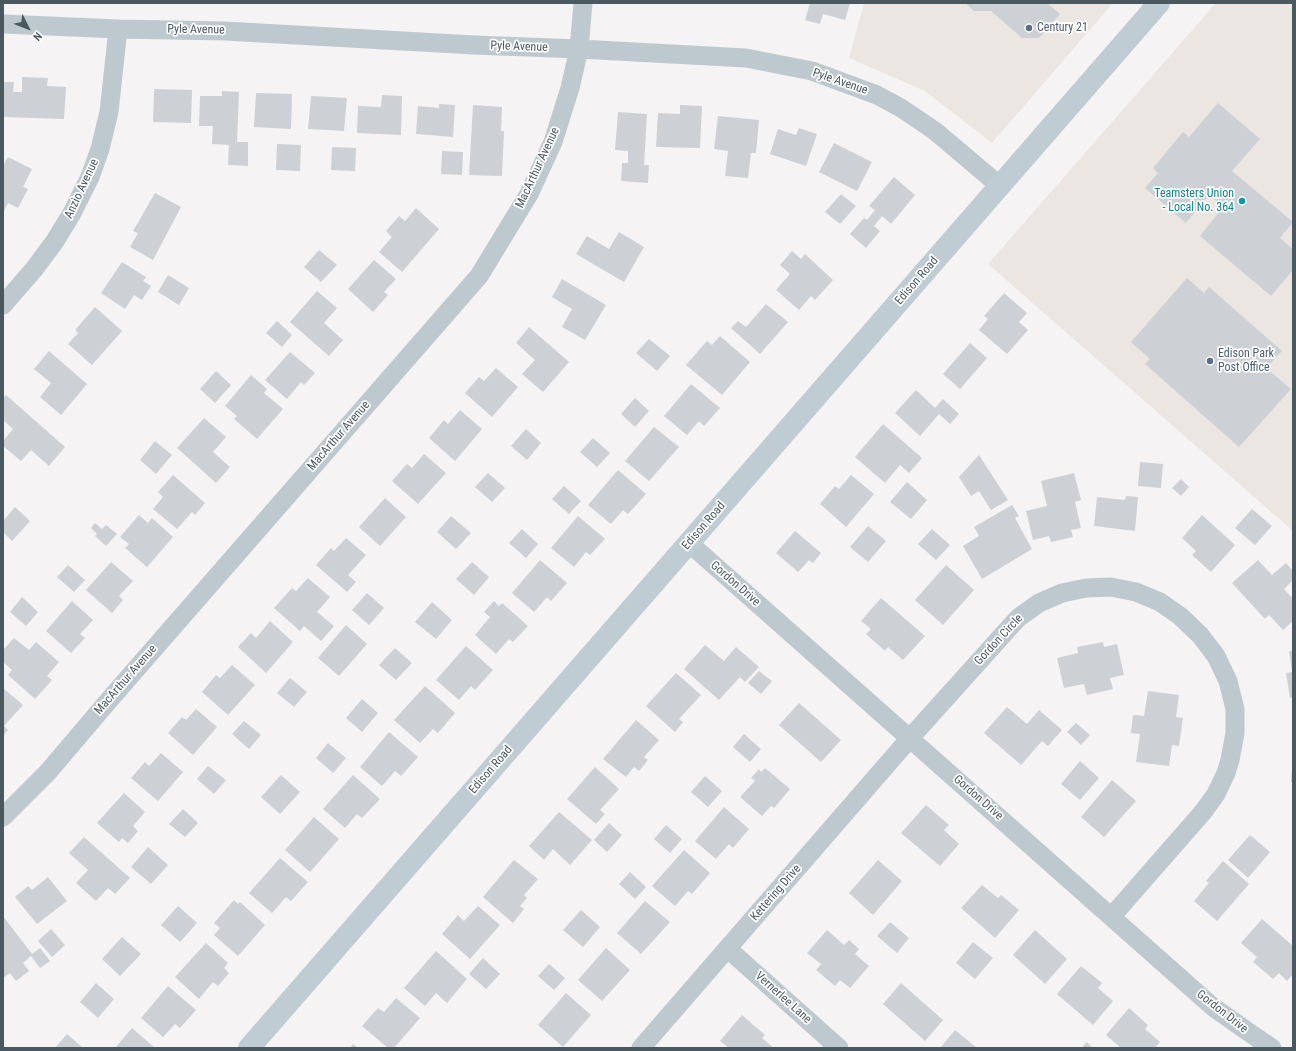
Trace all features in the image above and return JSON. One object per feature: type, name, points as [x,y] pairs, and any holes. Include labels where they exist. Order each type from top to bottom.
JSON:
[{"type":"main road","name":"Edison Road","points":[[249,1048],[1159,3]]},
{"type":"street","name":"MacArthur Avenue","points":[[3,817],[48,772],[115,693],[479,276],[529,194],[553,142],[570,88],[579,49],[583,3]]},
{"type":"street","name":"Pyle Avenue","points":[[3,24],[118,29],[225,30],[474,45],[746,58],[812,71],[878,95],[901,108],[935,131],[1000,186]]},
{"type":"street","name":"Anzio Avenue","points":[[3,305],[56,241],[90,177],[100,149],[109,112],[118,29]]},
{"type":"street","name":"Gordon Drive","points":[[689,543],[1214,1007],[1272,1048]]},
{"type":"street","name":"Gordon Circle","points":[[910,738],[1018,618],[1045,600],[1062,593],[1086,588],[1111,587],[1136,592],[1160,602],[1180,616],[1200,635],[1216,656],[1228,681],[1235,709],[1235,734],[1230,760],[1226,773],[1216,794],[1204,812],[1112,916]]},
{"type":"street","name":"Kettering Drive","points":[[641,1048],[910,738]]},
{"type":"street","name":"Vernerlee Lane","points":[[728,949],[839,1048]]},
{"type":"shaded area","points":[[864,3],[1113,3],[992,143],[925,91],[849,58]]},
{"type":"shaded area","points":[[1216,3],[1293,3],[1293,531],[988,264]]},
{"type":"building","points":[[810,3],[850,3],[845,20],[823,14],[820,24],[805,20]]},
{"type":"building","points":[[965,3],[1047,3],[1060,14],[1039,38],[1022,38],[991,11],[974,11]]},
{"type":"building","points":[[22,77],[48,78],[47,86],[66,87],[64,119],[3,117],[3,82],[14,82],[13,92],[22,92]]},
{"type":"building","points":[[154,89],[192,90],[191,123],[153,122]]},
{"type":"building","points":[[222,91],[239,92],[237,142],[248,142],[248,166],[228,165],[229,145],[212,144],[213,126],[199,126],[200,96],[222,96]]},
{"type":"building","points":[[256,93],[292,94],[291,129],[254,127]]},
{"type":"building","points":[[382,95],[402,96],[401,135],[357,133],[358,106],[381,107]]},
{"type":"building","points":[[311,96],[347,98],[344,131],[308,129]]},
{"type":"building","name":"Teamsters Union - Local No. 364","points":[[1218,103],[1260,139],[1232,171],[1293,222],[1280,238],[1293,249],[1293,270],[1271,296],[1200,236],[1223,207],[1209,195],[1186,223],[1145,188],[1158,173],[1153,168],[1183,132],[1189,137]]},
{"type":"building","points":[[439,104],[455,105],[453,137],[416,134],[418,106],[439,108]]},
{"type":"building","points":[[473,105],[502,107],[501,131],[504,131],[502,176],[469,175]]},
{"type":"building","points":[[680,105],[702,106],[700,148],[656,147],[658,113],[680,114]]},
{"type":"building","points":[[618,112],[647,114],[644,165],[649,165],[648,183],[621,181],[622,163],[628,163],[628,151],[615,150]]},
{"type":"building","points":[[718,116],[759,120],[756,153],[751,153],[748,178],[725,176],[728,151],[714,149]]},
{"type":"building","points":[[799,128],[817,134],[806,166],[770,154],[778,129],[796,135]]},
{"type":"building","points":[[834,143],[872,162],[857,191],[819,172]]},
{"type":"building","points":[[277,144],[301,145],[300,171],[276,170]]},
{"type":"building","points":[[332,147],[356,148],[355,171],[331,170]]},
{"type":"building","points":[[442,151],[463,152],[462,175],[441,174]]},
{"type":"building","points":[[8,157],[32,169],[23,187],[28,189],[18,208],[8,203],[3,213],[3,166]]},
{"type":"building","points":[[894,177],[915,195],[891,224],[882,216],[874,226],[880,231],[866,248],[850,234],[864,218],[867,220],[875,210],[869,206]]},
{"type":"building","points":[[155,193],[181,207],[153,260],[130,247],[138,233],[133,231]]},
{"type":"building","points":[[841,194],[856,206],[840,224],[825,212]]},
{"type":"building","points":[[416,208],[439,229],[402,272],[379,252],[392,237],[386,231],[399,216],[405,221]]},
{"type":"building","points":[[619,232],[644,247],[624,282],[576,254],[587,236],[609,249]]},
{"type":"building","points":[[319,250],[337,265],[321,282],[304,267]]},
{"type":"building","points":[[792,251],[801,259],[805,254],[833,280],[815,300],[811,296],[799,310],[776,290],[790,274],[780,265]]},
{"type":"building","points":[[374,260],[396,279],[384,292],[388,295],[373,312],[348,289]]},
{"type":"building","points":[[122,262],[146,277],[143,281],[151,286],[142,300],[134,295],[125,309],[101,293]]},
{"type":"building","points":[[168,275],[189,288],[179,305],[158,292]]},
{"type":"building","name":"Edison Park Post Office","points":[[1187,278],[1204,293],[1209,287],[1282,351],[1266,368],[1291,389],[1239,447],[1145,364],[1150,359],[1131,342]]},
{"type":"building","points":[[562,279],[606,305],[585,340],[562,327],[572,309],[552,297]]},
{"type":"building","points":[[317,291],[337,308],[324,323],[343,340],[329,356],[290,322]]},
{"type":"building","points":[[1004,293],[1027,313],[1019,322],[1028,330],[1007,354],[979,330],[988,319],[984,316]]},
{"type":"building","points":[[766,304],[788,322],[760,354],[731,328],[738,321],[746,327]]},
{"type":"building","points":[[95,307],[122,331],[92,365],[68,344],[78,333],[75,330]]},
{"type":"building","points":[[277,321],[292,335],[282,347],[266,333]]},
{"type":"building","points":[[529,327],[569,362],[543,392],[522,374],[535,360],[516,343]]},
{"type":"building","points":[[720,336],[750,362],[722,395],[686,365],[707,341],[712,345]]},
{"type":"building","points":[[649,339],[670,356],[657,371],[636,353]]},
{"type":"building","points":[[970,343],[987,358],[960,389],[943,374]]},
{"type":"building","points":[[49,351],[87,384],[61,415],[40,397],[51,383],[34,369]]},
{"type":"building","points":[[290,352],[315,373],[304,385],[301,382],[287,399],[265,380]]},
{"type":"building","points":[[496,368],[518,387],[492,417],[465,393],[479,377],[484,381]]},
{"type":"building","points":[[216,371],[231,385],[215,403],[200,389]]},
{"type":"building","points":[[251,375],[267,389],[264,393],[283,409],[257,439],[234,419],[237,416],[225,406]]},
{"type":"building","points":[[691,384],[720,408],[704,426],[699,421],[687,435],[664,416]]},
{"type":"building","points":[[916,390],[935,408],[943,399],[959,414],[950,424],[939,414],[920,436],[895,413]]},
{"type":"building","points":[[6,395],[65,447],[49,466],[31,450],[21,461],[3,446],[3,441],[13,429],[3,420],[3,398]]},
{"type":"building","points":[[635,398],[649,411],[635,427],[621,414]]},
{"type":"building","points":[[460,410],[482,429],[455,461],[429,438],[444,420],[448,424]]},
{"type":"building","points":[[204,418],[226,437],[213,452],[230,467],[216,483],[177,448]]},
{"type":"building","points":[[883,424],[922,458],[909,473],[900,465],[885,483],[855,457]]},
{"type":"building","points":[[654,427],[679,447],[649,481],[625,461]]},
{"type":"building","points":[[526,429],[541,443],[527,460],[511,446]]},
{"type":"building","points":[[593,438],[610,453],[597,467],[580,452]]},
{"type":"building","points":[[155,441],[172,455],[156,474],[140,460]]},
{"type":"building","points":[[424,454],[446,473],[418,504],[392,481],[407,464],[412,468]]},
{"type":"building","points":[[979,455],[1008,500],[991,510],[979,491],[971,496],[959,477]]},
{"type":"building","points":[[1140,462],[1163,464],[1161,488],[1138,486]]},
{"type":"building","points":[[618,470],[646,494],[628,514],[623,510],[611,524],[588,505]]},
{"type":"building","points":[[488,473],[505,488],[492,502],[475,487]]},
{"type":"building","points":[[1074,473],[1081,500],[1075,502],[1081,528],[1071,530],[1073,537],[1051,542],[1049,536],[1033,540],[1026,511],[1047,506],[1041,481]]},
{"type":"building","points":[[173,475],[205,503],[195,515],[192,512],[177,529],[153,509],[163,497],[158,492]]},
{"type":"building","points":[[851,475],[874,494],[846,527],[820,504],[835,486],[839,489]]},
{"type":"building","points":[[1181,479],[1189,487],[1181,496],[1172,488]]},
{"type":"building","points":[[907,482],[927,500],[911,519],[890,502]]},
{"type":"building","points":[[564,486],[581,501],[569,514],[552,499]]},
{"type":"building","points":[[1126,496],[1138,497],[1135,531],[1094,526],[1097,497],[1125,500]]},
{"type":"building","points":[[385,498],[406,517],[380,546],[359,527]]},
{"type":"building","points":[[1012,505],[1019,516],[1015,518],[1032,549],[982,579],[963,546],[979,536],[974,527]]},
{"type":"building","points":[[15,507],[30,521],[12,541],[3,532],[3,521]]},
{"type":"building","points":[[1252,509],[1272,526],[1255,545],[1235,528]]},
{"type":"building","points":[[139,515],[148,523],[152,518],[173,537],[147,567],[125,548],[129,544],[120,537]]},
{"type":"building","points":[[1202,515],[1235,545],[1211,572],[1192,555],[1196,551],[1182,538]]},
{"type":"building","points":[[451,516],[471,533],[456,549],[437,532]]},
{"type":"building","points":[[578,516],[605,539],[590,555],[586,552],[574,567],[551,548]]},
{"type":"building","points":[[95,523],[102,529],[106,525],[117,534],[106,546],[95,536],[97,534],[91,528]]},
{"type":"building","points":[[868,526],[886,541],[868,562],[850,547]]},
{"type":"building","points":[[522,529],[538,544],[526,558],[509,543]]},
{"type":"building","points":[[932,529],[950,545],[936,560],[918,544]]},
{"type":"building","points":[[795,531],[821,553],[813,563],[809,560],[798,572],[776,553]]},
{"type":"building","points":[[346,538],[366,555],[348,575],[356,582],[347,592],[316,565],[331,548],[334,551]]},
{"type":"building","points":[[540,560],[567,583],[551,601],[547,597],[534,612],[512,593]]},
{"type":"building","points":[[1258,560],[1272,575],[1286,563],[1293,571],[1293,580],[1284,589],[1293,599],[1293,621],[1283,630],[1269,615],[1265,619],[1232,583]]},
{"type":"building","points":[[111,562],[133,581],[119,596],[123,600],[112,613],[86,590]]},
{"type":"building","points":[[472,562],[489,577],[474,595],[456,579]]},
{"type":"building","points":[[68,565],[85,580],[74,592],[57,577]]},
{"type":"building","points":[[946,565],[974,590],[943,625],[915,600]]},
{"type":"building","points":[[308,578],[330,597],[317,612],[334,626],[321,641],[304,626],[300,631],[274,608],[292,588],[296,591]]},
{"type":"building","points":[[367,593],[384,608],[369,625],[352,610]]},
{"type":"building","points":[[22,597],[38,612],[26,626],[10,612]]},
{"type":"building","points":[[881,598],[925,636],[903,660],[888,647],[885,651],[866,634],[871,629],[861,621]]},
{"type":"building","points":[[72,601],[93,620],[80,634],[85,638],[71,653],[46,631]]},
{"type":"building","points":[[494,601],[499,606],[502,603],[528,626],[513,642],[509,639],[496,654],[475,635],[490,617],[484,612]]},
{"type":"building","points":[[432,602],[452,620],[436,639],[415,622]]},
{"type":"building","points":[[270,621],[293,642],[266,673],[238,647],[251,633],[256,638]]},
{"type":"building","points":[[346,625],[367,644],[339,676],[318,658]]},
{"type":"building","points":[[14,638],[29,650],[36,642],[59,662],[47,676],[52,680],[35,699],[8,675],[12,670],[3,662],[3,650]]},
{"type":"building","points":[[1103,642],[1104,647],[1117,644],[1124,675],[1110,678],[1113,689],[1087,695],[1084,684],[1064,688],[1057,658],[1078,653],[1077,647]]},
{"type":"building","points":[[705,645],[724,661],[736,647],[759,667],[745,682],[740,677],[719,700],[684,669]]},
{"type":"building","points":[[466,646],[493,670],[475,690],[471,686],[459,700],[436,680]]},
{"type":"building","points":[[395,648],[412,663],[396,680],[379,665]]},
{"type":"building","points":[[1289,651],[1293,651],[1293,697],[1290,698],[1286,673],[1292,672]]},
{"type":"building","points":[[232,665],[255,685],[228,715],[202,692],[216,675],[220,678]]},
{"type":"building","points":[[759,671],[772,681],[761,694],[748,683]]},
{"type":"building","points":[[676,673],[701,695],[679,719],[683,722],[675,732],[646,706]]},
{"type":"building","points":[[290,678],[307,692],[294,707],[277,693]]},
{"type":"building","points":[[425,686],[455,713],[438,733],[433,729],[420,743],[394,720]]},
{"type":"building","points":[[3,688],[23,705],[4,726],[8,730],[3,736]]},
{"type":"building","points":[[1148,691],[1179,695],[1176,717],[1183,718],[1179,746],[1172,745],[1169,766],[1136,762],[1140,734],[1131,733],[1133,715],[1144,716]]},
{"type":"building","points":[[362,699],[378,713],[362,732],[346,718]]},
{"type":"building","points":[[799,703],[841,740],[821,762],[779,725]]},
{"type":"building","points":[[1007,707],[1027,724],[1039,710],[1062,730],[1048,746],[1042,741],[1021,765],[984,733]]},
{"type":"building","points":[[196,709],[217,727],[193,755],[168,733],[182,717],[186,720]]},
{"type":"building","points":[[636,720],[659,740],[644,757],[648,760],[639,771],[634,767],[626,777],[603,759]]},
{"type":"building","points":[[244,721],[261,735],[249,749],[232,734]]},
{"type":"building","points":[[1076,723],[1090,735],[1081,745],[1067,732]]},
{"type":"building","points":[[389,732],[418,757],[401,776],[395,771],[382,786],[360,767]]},
{"type":"building","points":[[744,734],[761,749],[750,762],[733,747]]},
{"type":"building","points":[[328,743],[346,758],[333,773],[316,758]]},
{"type":"building","points":[[161,753],[183,772],[158,801],[131,778],[145,762],[149,766]]},
{"type":"building","points":[[1080,761],[1099,778],[1080,800],[1061,784]]},
{"type":"building","points":[[208,766],[226,780],[214,794],[197,779]]},
{"type":"building","points":[[595,767],[619,789],[600,810],[605,814],[596,824],[567,799]]},
{"type":"building","points":[[765,768],[790,789],[774,808],[771,806],[762,816],[740,797],[755,781],[751,778],[759,769],[761,772]]},
{"type":"building","points":[[1292,769],[1293,782],[1291,782]]},
{"type":"building","points":[[281,775],[300,792],[280,814],[261,797]]},
{"type":"building","points":[[353,775],[380,799],[362,818],[357,814],[345,828],[323,809]]},
{"type":"building","points":[[705,776],[722,791],[708,807],[691,792]]},
{"type":"building","points":[[1112,780],[1136,801],[1104,837],[1081,817]]},
{"type":"building","points":[[124,793],[145,812],[133,826],[138,831],[128,843],[122,838],[119,842],[97,823]]},
{"type":"building","points":[[926,805],[949,825],[944,830],[959,844],[940,866],[901,833]]},
{"type":"building","points":[[724,807],[749,829],[733,848],[729,844],[716,859],[695,841]]},
{"type":"building","points":[[183,809],[198,823],[185,837],[169,824]]},
{"type":"building","points":[[559,812],[592,840],[570,865],[553,849],[544,860],[529,846]]},
{"type":"building","points":[[314,817],[339,839],[310,872],[285,850]]},
{"type":"building","points":[[609,823],[622,835],[607,852],[594,840]]},
{"type":"building","points":[[666,825],[682,839],[670,853],[654,839]]},
{"type":"building","points":[[1250,835],[1270,852],[1248,878],[1228,860]]},
{"type":"building","points":[[84,837],[130,878],[115,894],[108,888],[96,901],[76,883],[88,870],[69,853]]},
{"type":"building","points":[[148,847],[168,865],[151,884],[131,867]]},
{"type":"building","points":[[684,850],[710,873],[692,894],[688,891],[675,906],[652,886]]},
{"type":"building","points":[[280,858],[308,882],[291,901],[286,897],[272,913],[249,893]]},
{"type":"building","points":[[514,860],[538,879],[524,895],[527,898],[520,906],[524,909],[513,923],[483,897]]},
{"type":"building","points":[[878,860],[902,881],[873,915],[849,893]]},
{"type":"building","points":[[1223,861],[1249,884],[1217,921],[1194,901],[1209,883],[1206,881]]},
{"type":"building","points":[[630,872],[646,887],[635,899],[619,884]]},
{"type":"building","points":[[48,877],[67,901],[37,924],[15,897],[28,886],[32,890]]},
{"type":"building","points":[[982,885],[998,898],[1001,895],[1019,910],[995,938],[961,908]]},
{"type":"building","points":[[234,900],[238,904],[240,902],[265,925],[238,956],[214,935],[220,928],[214,923]]},
{"type":"building","points":[[645,901],[670,922],[641,954],[617,933]]},
{"type":"building","points":[[178,906],[197,923],[180,942],[161,925]]},
{"type":"building","points":[[478,906],[500,925],[470,959],[442,934],[458,915],[464,921]]},
{"type":"building","points":[[581,910],[600,927],[583,947],[563,930]]},
{"type":"building","points":[[3,916],[32,954],[40,948],[50,961],[40,968],[31,956],[23,963],[29,971],[16,981],[10,973],[3,978]]},
{"type":"building","points":[[1262,919],[1293,946],[1293,974],[1287,981],[1279,973],[1273,979],[1253,962],[1257,957],[1241,943]]},
{"type":"building","points":[[890,922],[909,938],[897,953],[877,936]]},
{"type":"building","points":[[51,929],[65,945],[52,957],[38,941]]},
{"type":"building","points":[[827,930],[844,945],[849,940],[859,949],[855,954],[869,966],[850,988],[840,980],[835,986],[816,970],[821,964],[807,953]]},
{"type":"building","points":[[1035,930],[1067,959],[1045,984],[1013,955]]},
{"type":"building","points":[[122,937],[141,954],[120,976],[102,959]]},
{"type":"building","points":[[973,942],[993,958],[975,979],[956,963]]},
{"type":"building","points":[[206,943],[228,963],[224,968],[229,973],[218,986],[213,982],[199,999],[175,977]]},
{"type":"building","points":[[606,948],[630,970],[602,1001],[578,980]]},
{"type":"building","points":[[436,951],[467,979],[447,1003],[436,993],[425,1006],[404,988]]},
{"type":"building","points":[[483,958],[500,974],[486,989],[469,974]]},
{"type":"building","points":[[549,964],[565,978],[554,990],[538,976]]},
{"type":"building","points":[[1081,966],[1102,983],[1098,988],[1113,1001],[1093,1025],[1057,994]]},
{"type":"building","points":[[96,983],[114,999],[98,1018],[80,1002]]},
{"type":"building","points":[[901,983],[943,1020],[925,1041],[883,1004]]},
{"type":"building","points":[[168,986],[196,1010],[180,1028],[175,1024],[163,1037],[141,1018]]},
{"type":"building","points":[[566,993],[591,1015],[563,1047],[538,1025]]},
{"type":"building","points":[[396,998],[420,1018],[394,1048],[388,1048],[362,1026],[378,1008],[384,1012]]},
{"type":"building","points":[[1129,1008],[1148,1025],[1145,1029],[1160,1042],[1155,1048],[1121,1048],[1106,1035]]},
{"type":"building","points":[[742,1015],[765,1035],[762,1038],[774,1048],[729,1048],[720,1041]]},
{"type":"building","points":[[132,1028],[155,1048],[115,1048]]},
{"type":"building","points":[[955,1030],[977,1048],[940,1048]]},
{"type":"building","points":[[67,1034],[83,1048],[55,1048]]},
{"type":"building","points":[[1087,1042],[1093,1048],[1081,1048]]},
{"type":"building","points":[[353,1044],[358,1048],[350,1048]]},
{"type":"place","name":"Century 21","points":[[1029,28]]},
{"type":"place","name":"Teamsters Union - Local No. 364","points":[[1242,201]]},
{"type":"place","name":"Edison Park Post Office","points":[[1210,361]]}]
